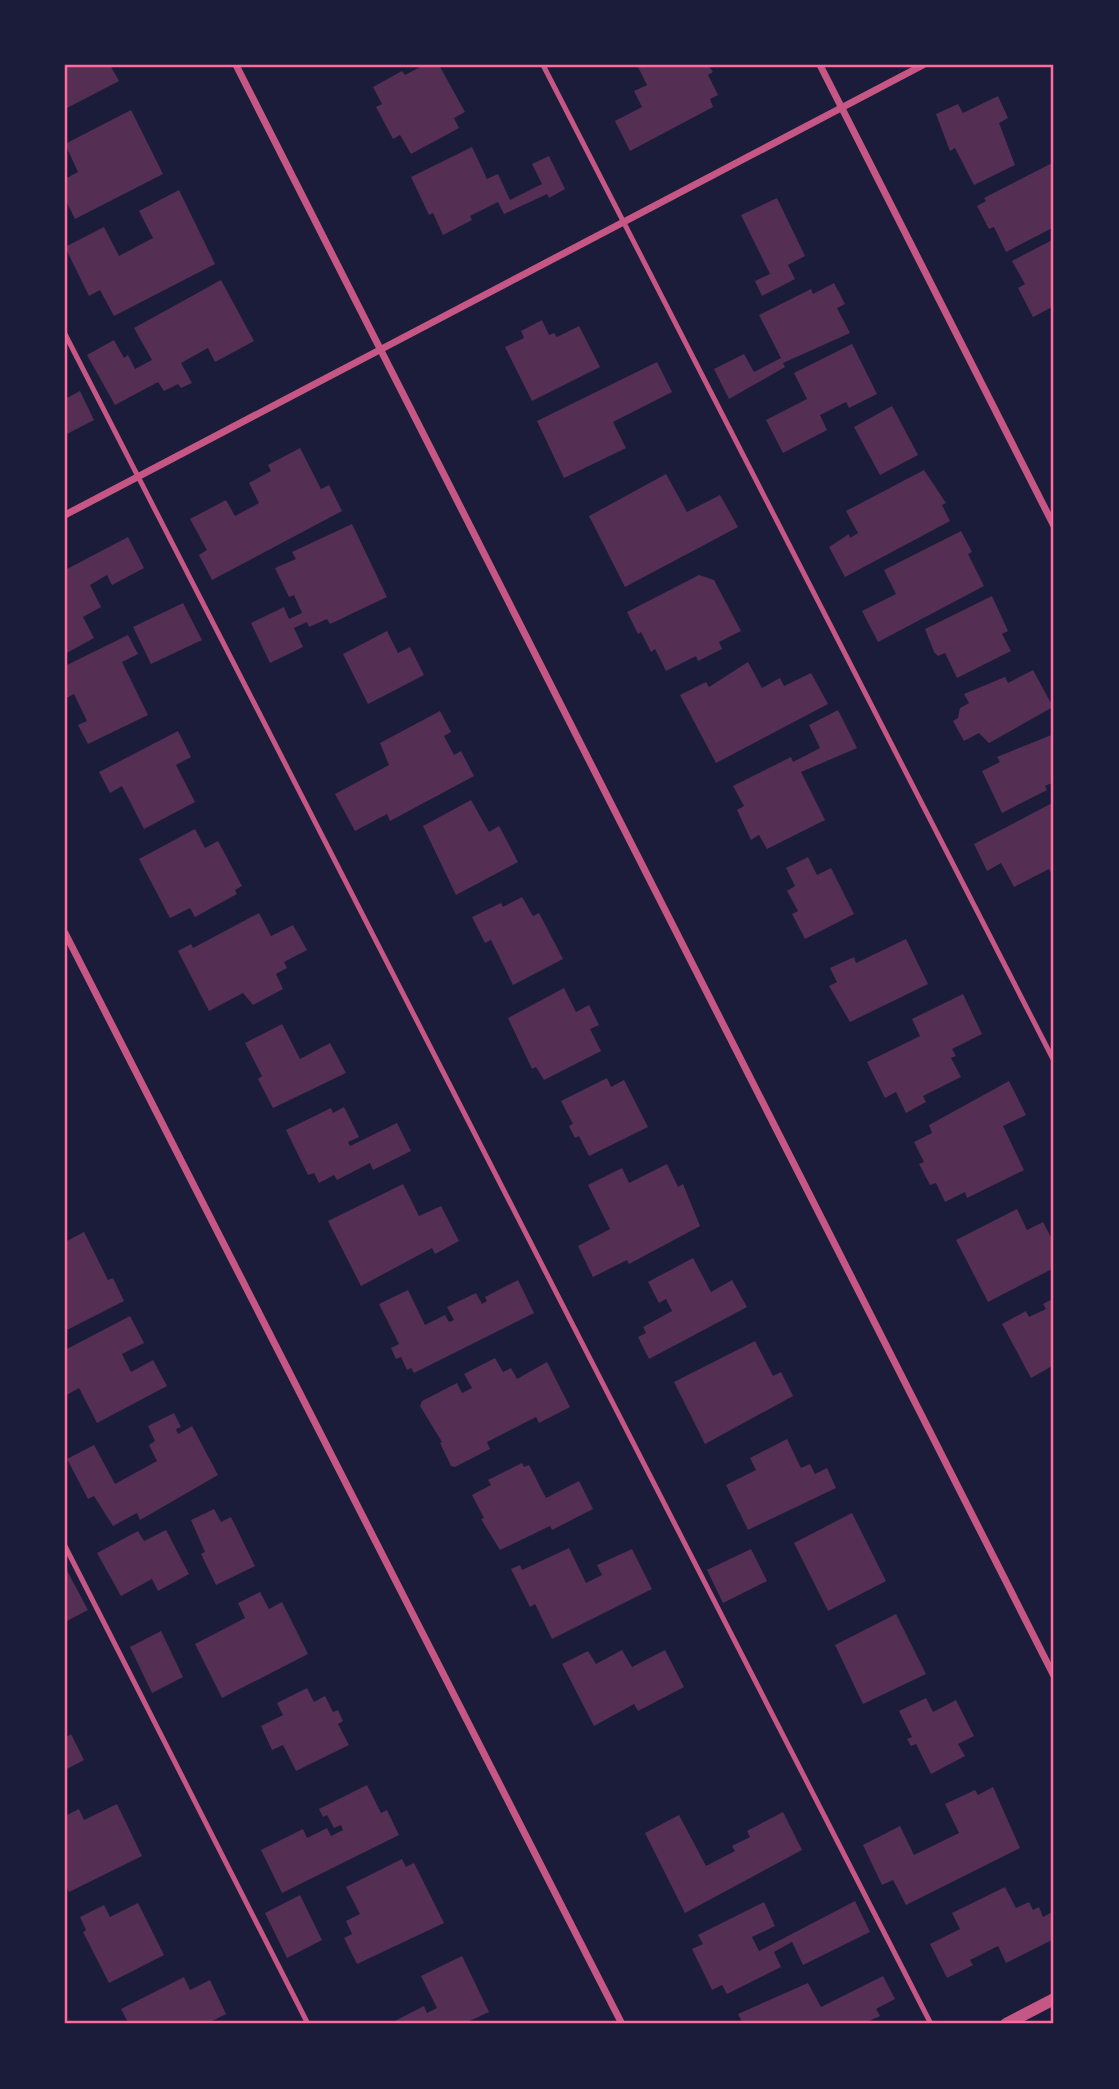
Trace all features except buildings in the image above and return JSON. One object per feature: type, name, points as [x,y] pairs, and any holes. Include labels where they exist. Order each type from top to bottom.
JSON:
[{"type":"street","points":[[236,65],[1054,1676]]},
{"type":"street","points":[[820,65],[1054,526]]},
{"type":"street","points":[[65,515],[380,347],[624,223],[923,65]]},
{"type":"street","points":[[65,933],[622,2024]]},
{"type":"street","points":[[1006,2024],[1054,1999]]},
{"type":"lane","points":[[543,65],[1054,1061]]},
{"type":"lane","points":[[65,334],[931,2024]]},
{"type":"lane","points":[[65,1546],[308,2024]]}]
